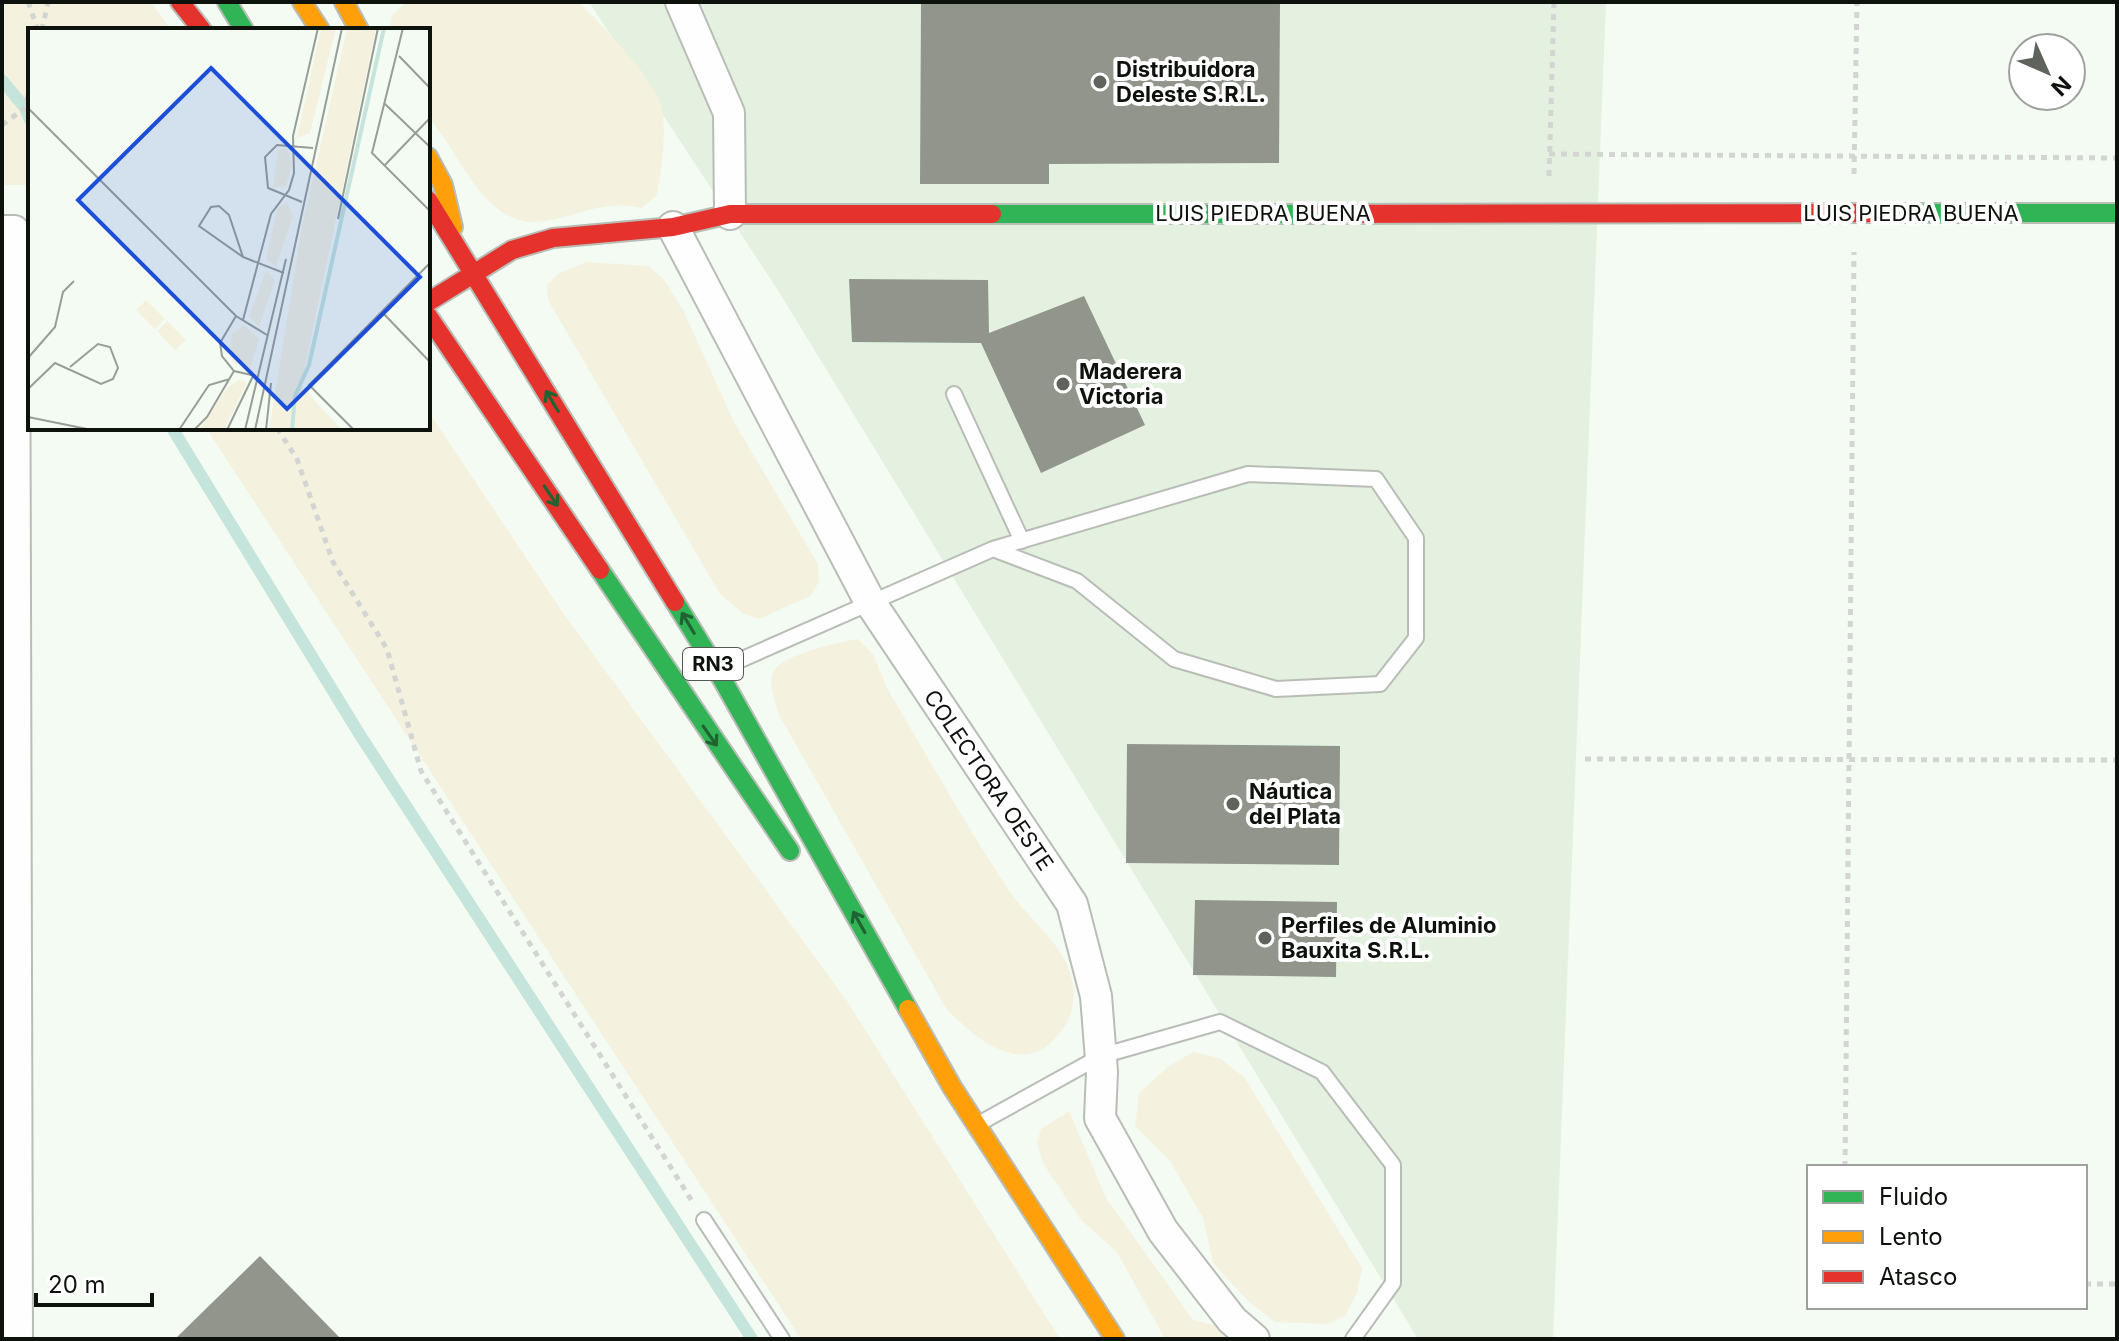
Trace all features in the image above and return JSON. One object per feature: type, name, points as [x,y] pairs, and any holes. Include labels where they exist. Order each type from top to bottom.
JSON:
[{"type":"main road","points":[[180,2],[200,28]]},
{"type":"main road","points":[[227,2],[243,28]]},
{"type":"main road","points":[[344,2],[358,28]]},
{"type":"main road","points":[[430,161],[443,185],[459,249]]},
{"type":"main road","name":"RN3","points":[[430,203],[474,274],[803,870]]},
{"type":"main road","name":"LUIS PIEDRA BUENA","points":[[430,301],[512,250],[553,238],[673,227],[730,214],[2117,213]]},
{"type":"main road","name":"RN3","points":[[430,319],[577,534],[698,681],[975,1126],[1115,1339]]},
{"type":"main road","name":"RN3","points":[[838,921],[952,1087]]},
{"type":"street","points":[[681,2],[729,113],[730,214]]},
{"type":"street","name":"COLECTORA OESTE","points":[[673,227],[870,602],[1072,904],[1096,996],[1101,1056],[1100,1118],[1163,1231],[1232,1320],[1254,1339]]},
{"type":"street","points":[[8,231],[9,972],[17,1339]]},
{"type":"lane","points":[[954,394],[1022,541]]},
{"type":"lane","points":[[698,681],[993,549],[1248,474],[1376,479],[1416,538],[1416,638],[1380,684],[1276,689],[1174,659],[1077,581],[993,549]]},
{"type":"lane","points":[[975,1126],[1101,1056],[1220,1022],[1322,1072],[1393,1165],[1393,1283],[1353,1339]]},
{"type":"lane","points":[[704,1220],[782,1339]]},
{"type":"path","points":[[28,2],[39,28]]},
{"type":"path","points":[[41,28],[48,2]]},
{"type":"path","points":[[1548,213],[1554,2]]},
{"type":"path","points":[[1845,1165],[1857,2]]},
{"type":"path","points":[[2,125],[25,108],[28,95]]},
{"type":"path","points":[[1549,154],[2117,158]]},
{"type":"path","points":[[278,430],[297,459],[333,562],[387,649],[421,771],[704,1220]]},
{"type":"path","points":[[1585,759],[2117,760]]},
{"type":"path","points":[[2087,1284],[2117,1284]]},
{"type":"shaded area","points":[[2,2],[151,2],[170,28],[28,28],[28,185],[2,185]]},
{"type":"shaded area","points":[[407,2],[579,2],[626,53],[658,96],[664,130],[657,195],[642,208],[612,206],[533,222],[505,214],[472,180],[430,116],[430,28],[390,28],[392,15]]},
{"type":"shaded area","points":[[589,2],[1606,2],[1553,1339],[1418,1339],[779,292]]},
{"type":"shaded area","points":[[586,262],[648,266],[663,278],[684,312],[734,422],[818,564],[819,582],[810,596],[759,619],[742,613],[720,594],[548,300],[547,285],[558,274]]},
{"type":"shaded area","points":[[430,414],[563,613],[847,1001],[1060,1339],[801,1339],[207,430],[430,430]]},
{"type":"shaded area","points":[[858,639],[873,654],[887,688],[990,862],[1015,898],[1055,945],[1070,971],[1073,986],[1071,1013],[1062,1031],[1043,1048],[1029,1054],[998,1049],[970,1031],[946,1008],[779,715],[771,681],[779,665],[813,650]]},
{"type":"shaded area","points":[[1193,1052],[1219,1058],[1244,1077],[1362,1268],[1357,1293],[1345,1316],[1327,1324],[1275,1322],[1248,1301],[1213,1263],[1203,1218],[1170,1161],[1135,1126],[1139,1093],[1169,1066]]},
{"type":"shaded area","points":[[1069,1111],[1106,1198],[1193,1320],[1213,1325],[1230,1339],[1165,1339],[1117,1252],[1081,1220],[1043,1163],[1037,1142],[1041,1129]]},
{"type":"building","name":"Distribuidora Deleste S.R.L.","points":[[921,2],[1280,2],[1279,163],[1049,164],[1049,184],[920,184]]},
{"type":"building","name":"Maderera Victoria","points":[[849,279],[988,280],[989,333],[1084,296],[1145,425],[1041,473],[981,343],[852,342]]},
{"type":"building","name":"Náutica del Plata","points":[[1127,744],[1340,746],[1339,865],[1126,863]]},
{"type":"building","name":"Perfiles de Aluminio Bauxita S.R.L.","points":[[1195,900],[1337,902],[1336,977],[1193,975]]},
{"type":"building","points":[[260,1256],[341,1339],[175,1339]]},
{"type":"waterway","points":[[2,80],[28,115]]},
{"type":"waterway","points":[[173,430],[360,735],[752,1339]]},
{"type":"traffic: fast","points":[[227,2],[243,28]]},
{"type":"traffic: fast","points":[[1886,213],[2117,213]]},
{"type":"traffic: fast","points":[[992,214],[1304,214]]},
{"type":"traffic: fast","points":[[600,570],[790,851]]},
{"type":"traffic: fast","points":[[675,602],[717,670],[908,1009]]},
{"type":"traffic: slow","points":[[302,2],[319,28]]},
{"type":"traffic: slow","points":[[344,2],[358,28]]},
{"type":"traffic: slow","points":[[430,161],[443,185],[453,227]]},
{"type":"traffic: slow","points":[[908,1009],[952,1087],[1115,1339]]},
{"type":"traffic: jam","points":[[180,2],[200,28]]},
{"type":"traffic: jam","points":[[430,203],[675,602]]},
{"type":"traffic: jam","points":[[1304,214],[1886,213]]},
{"type":"traffic: jam","points":[[430,301],[512,250],[553,238],[673,227],[730,214],[992,214]]},
{"type":"traffic: jam","points":[[430,319],[600,570]]},
{"type":"place","name":"Distribuidora Deleste S.R.L.","points":[[1100,82]]},
{"type":"place","name":"Maderera Victoria","points":[[1063,384]]},
{"type":"place","name":"Náutica del Plata","points":[[1233,804]]},
{"type":"place","name":"Perfiles de Aluminio Bauxita S.R.L.","points":[[1265,938]]}]
